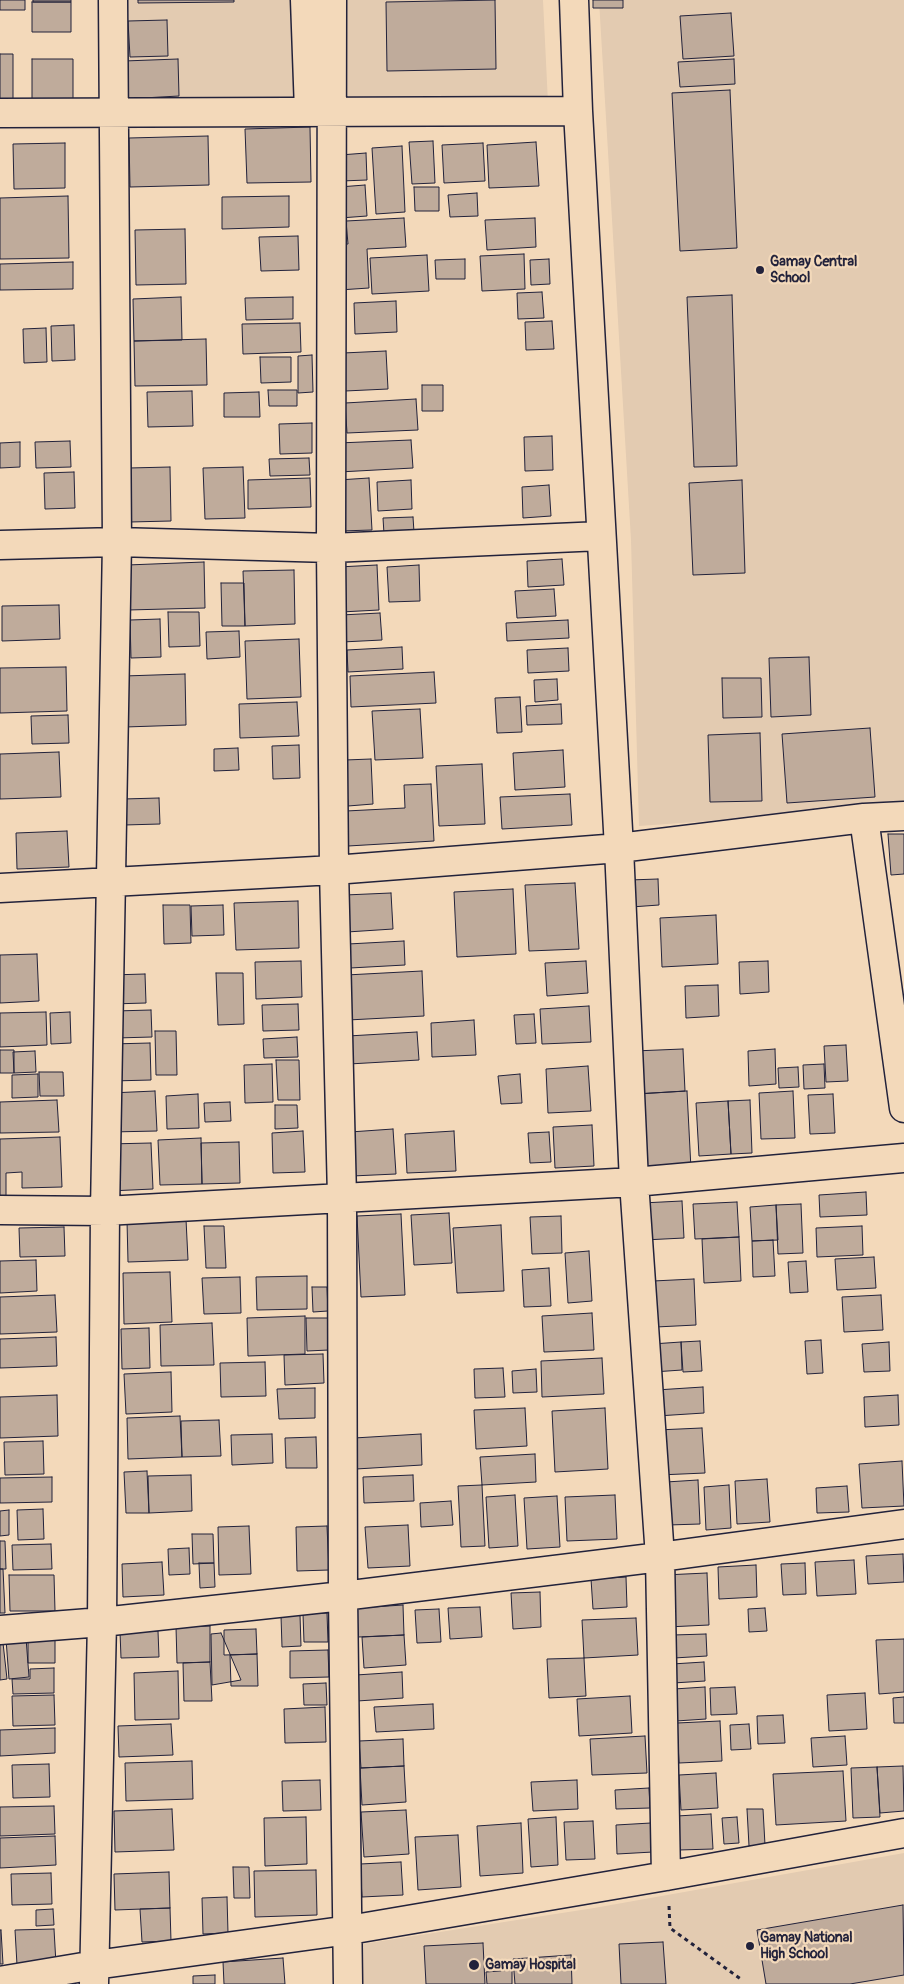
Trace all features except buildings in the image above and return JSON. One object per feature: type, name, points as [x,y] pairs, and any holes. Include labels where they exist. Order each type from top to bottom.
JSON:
[{"type":"street","points":[[94,1974],[102,1622],[105,1211],[117,542],[114,0]]},
{"type":"street","points":[[305,0],[321,111],[331,548],[334,870],[342,1197],[343,1596],[349,1930],[348,1984]]},
{"type":"street","points":[[321,111],[332,0]]},
{"type":"street","points":[[574,0],[578,110],[619,848],[634,1182],[660,1557],[666,1876]]},
{"type":"street","points":[[0,113],[578,110]]},
{"type":"street","points":[[0,545],[117,542],[331,548],[601,536]]},
{"type":"street","points":[[0,888],[111,884],[334,870],[619,848],[864,818],[904,816]]},
{"type":"street","points":[[864,818],[904,1108]]},
{"type":"street","points":[[0,1210],[105,1211],[634,1182],[904,1158]]},
{"type":"street","points":[[0,1630],[102,1622],[343,1596],[660,1557],[904,1524]]},
{"type":"street","points":[[0,1981],[94,1974],[666,1876],[904,1833]]},
{"type":"path","points":[[666,1876],[670,1928],[742,1980]]},
{"type":"shaded area","points":[[125,0],[543,0],[548,103],[126,107]]},
{"type":"shaded area","name":"Gamay Central School","points":[[599,0],[904,0],[904,807],[639,826],[631,540]]},
{"type":"shaded area","name":"Gamay National High School","points":[[904,1853],[904,1984],[351,1984],[350,1946],[594,1908]]},
{"type":"place","name":"Gamay Central School","points":[[760,270]]},
{"type":"place","name":"Gamay National High School","points":[[750,1946]]},
{"type":"place","name":"Gamay Hospital","points":[[474,1965]]}]
